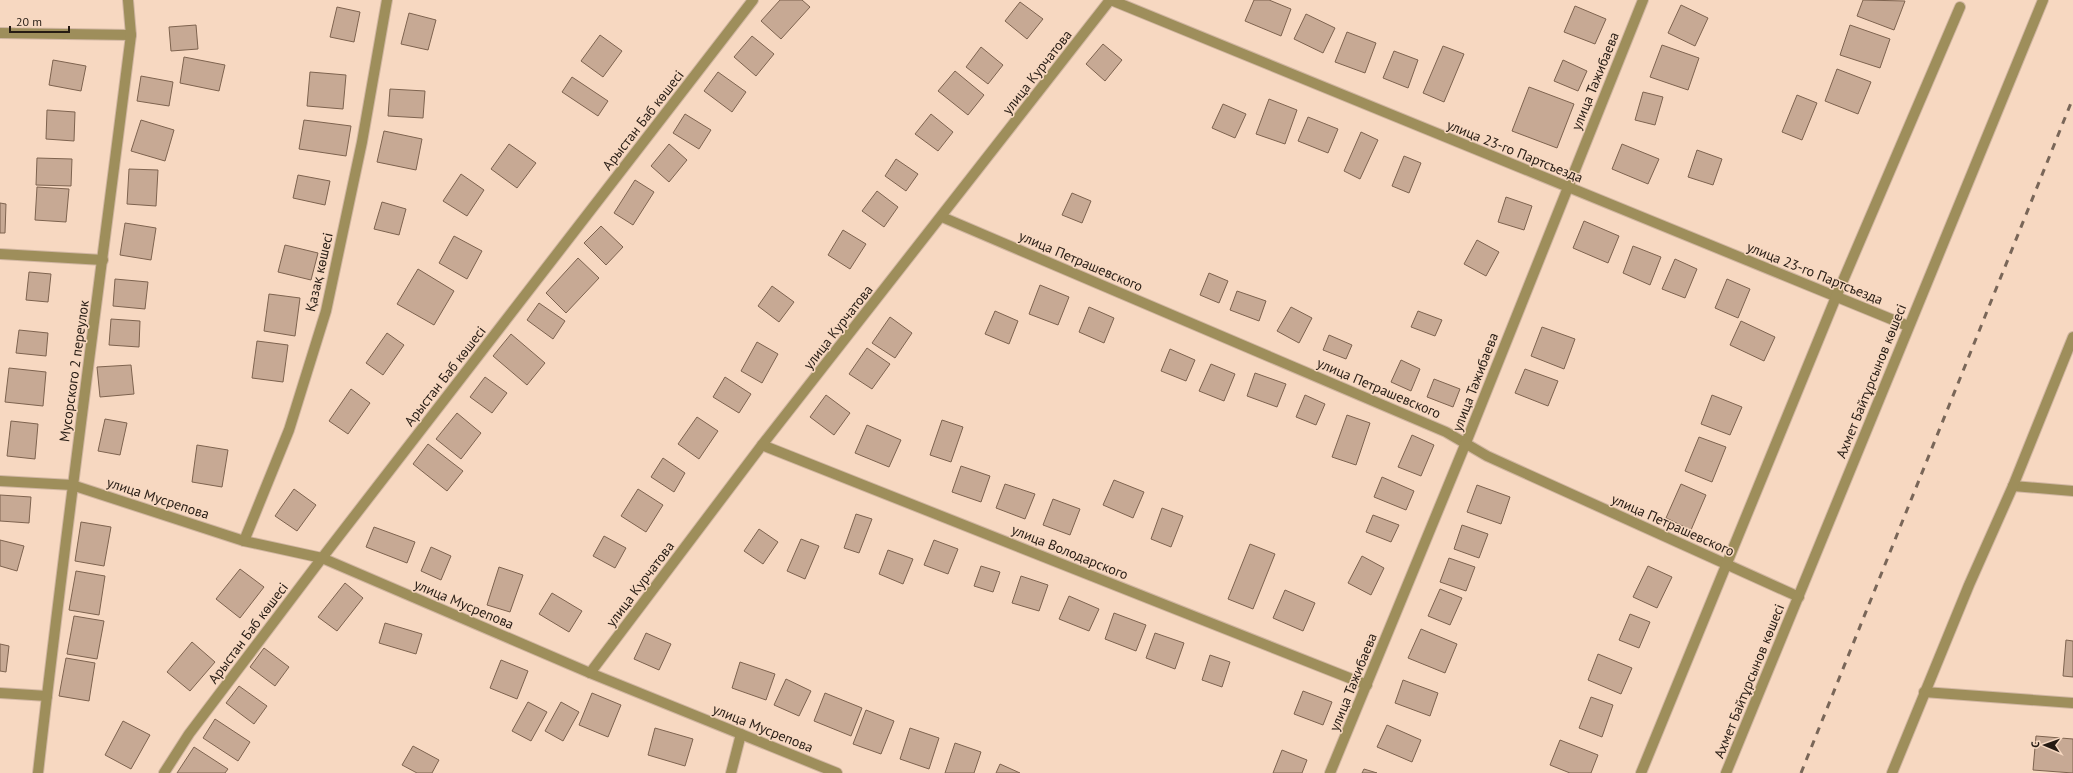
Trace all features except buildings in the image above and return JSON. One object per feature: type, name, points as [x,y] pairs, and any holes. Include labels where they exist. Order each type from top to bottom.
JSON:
[{"type":"street","name":"Мусорского 2 переулок","points":[[38,773],[72,486],[103,260],[131,35],[128,0]]},
{"type":"street","name":"Қазақ көшесі","points":[[244,541],[289,430],[326,310],[362,142],[387,0]]},
{"type":"street","name":"Арыстан Баб көшесі","points":[[164,773],[190,734],[322,558],[754,0]]},
{"type":"street","name":"улица 23-го Партсъезда","points":[[1110,0],[1908,326]]},
{"type":"street","name":"улица Курчатова","points":[[590,673],[762,445],[1110,0]]},
{"type":"street","name":"улица Тажибаева","points":[[1330,773],[1466,445],[1567,187],[1643,0]]},
{"type":"street","name":"Ахмет Байтұрсынов көшесі","points":[[1726,773],[2042,0]]},
{"type":"street","points":[[1641,773],[1836,297],[1960,7]]},
{"type":"street","points":[[0,32],[131,35]]},
{"type":"street","name":"улица Петрашевского","points":[[942,216],[1446,432],[1466,445],[1799,597]]},
{"type":"street","points":[[0,254],[103,260]]},
{"type":"street","points":[[1892,773],[1969,585],[2013,486],[2073,337]]},
{"type":"street","name":"улица Володарского","points":[[762,445],[1367,685]]},
{"type":"street","points":[[0,481],[72,486]]},
{"type":"street","name":"улица Мусрепова","points":[[72,486],[244,541],[322,558],[590,673],[837,773]]},
{"type":"street","points":[[2013,486],[2073,491]]},
{"type":"street","points":[[1924,692],[2073,703]]},
{"type":"street","points":[[0,693],[47,696]]},
{"type":"street","points":[[732,773],[741,734]]},
{"type":"railway","points":[[1801,773],[2073,98]]}]
